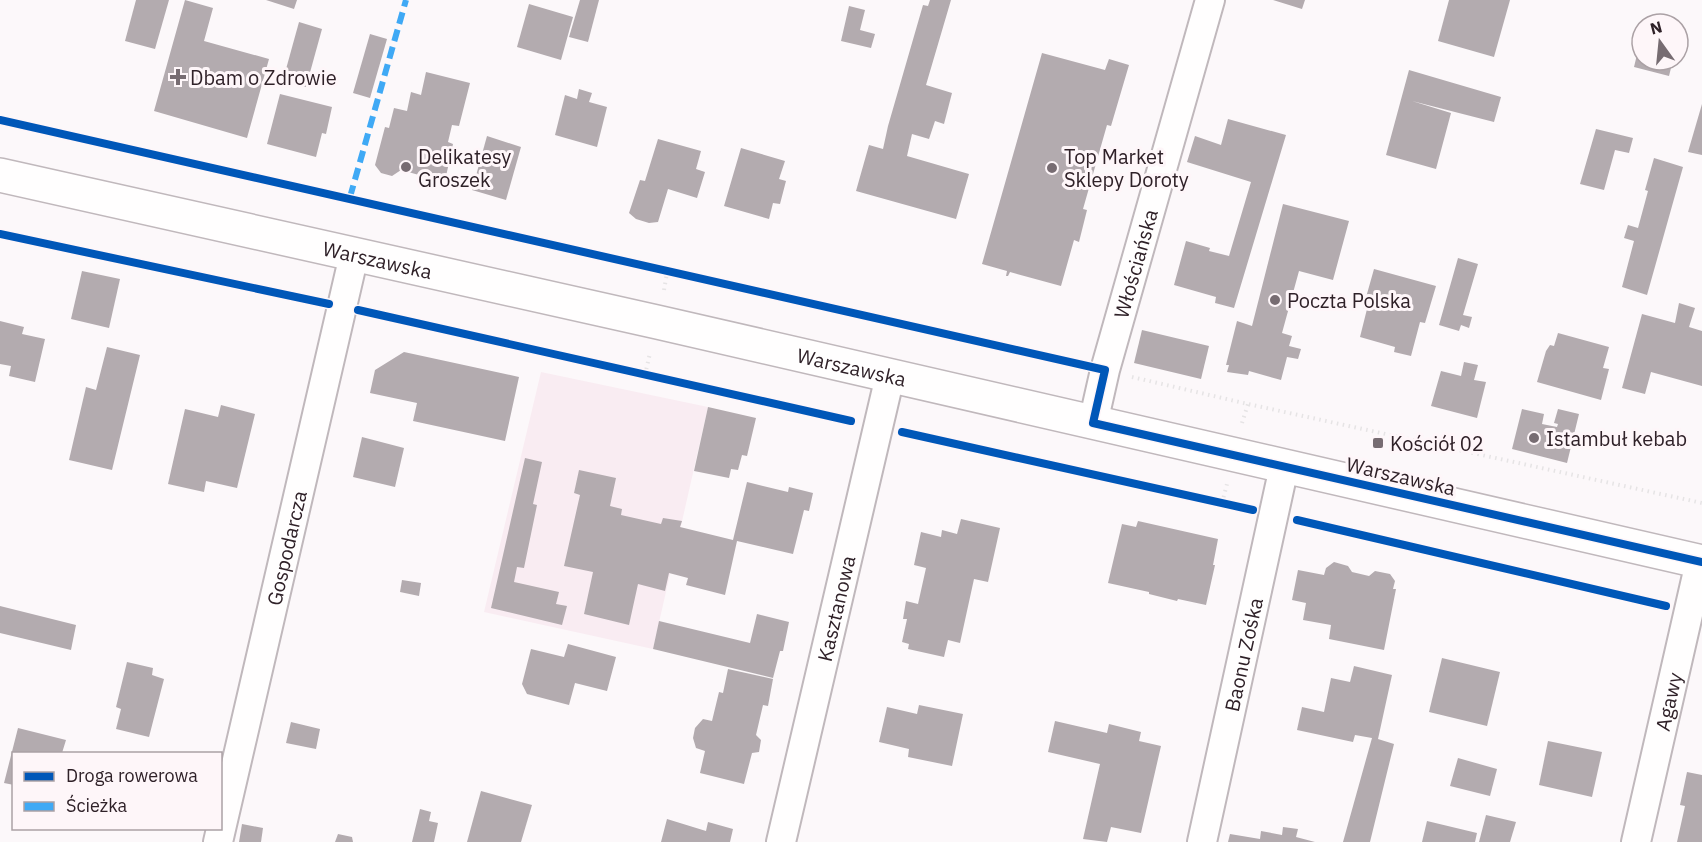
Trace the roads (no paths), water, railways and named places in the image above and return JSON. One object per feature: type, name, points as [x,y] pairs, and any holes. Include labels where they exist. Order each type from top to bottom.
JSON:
[{"type":"street","name":"Włościańska","points":[[1093,423],[1210,0]]},
{"type":"street","name":"Warszawska","points":[[0,175],[1701,562]]},
{"type":"street","name":"Gospodarcza","points":[[222,825],[354,255]]},
{"type":"street","name":"Kasztanowa","points":[[781,842],[890,376]]},
{"type":"street","name":"Baonu Zośka","points":[[1202,842],[1284,467]]},
{"type":"street","name":"Agawy","points":[[1636,842],[1701,562]]},
{"type":"place","name":"Dbam o Zdrowie","points":[[178,77]]},
{"type":"place","name":"Delikatesy Groszek","points":[[406,167]]},
{"type":"place","name":"Top Market Sklepy Doroty","points":[[1052,168]]},
{"type":"place","name":"Poczta Polska","points":[[1275,300]]},
{"type":"place","name":"Istambuł kebab","points":[[1534,438]]},
{"type":"place","name":"Kościół 02","points":[[1378,443]]}]
